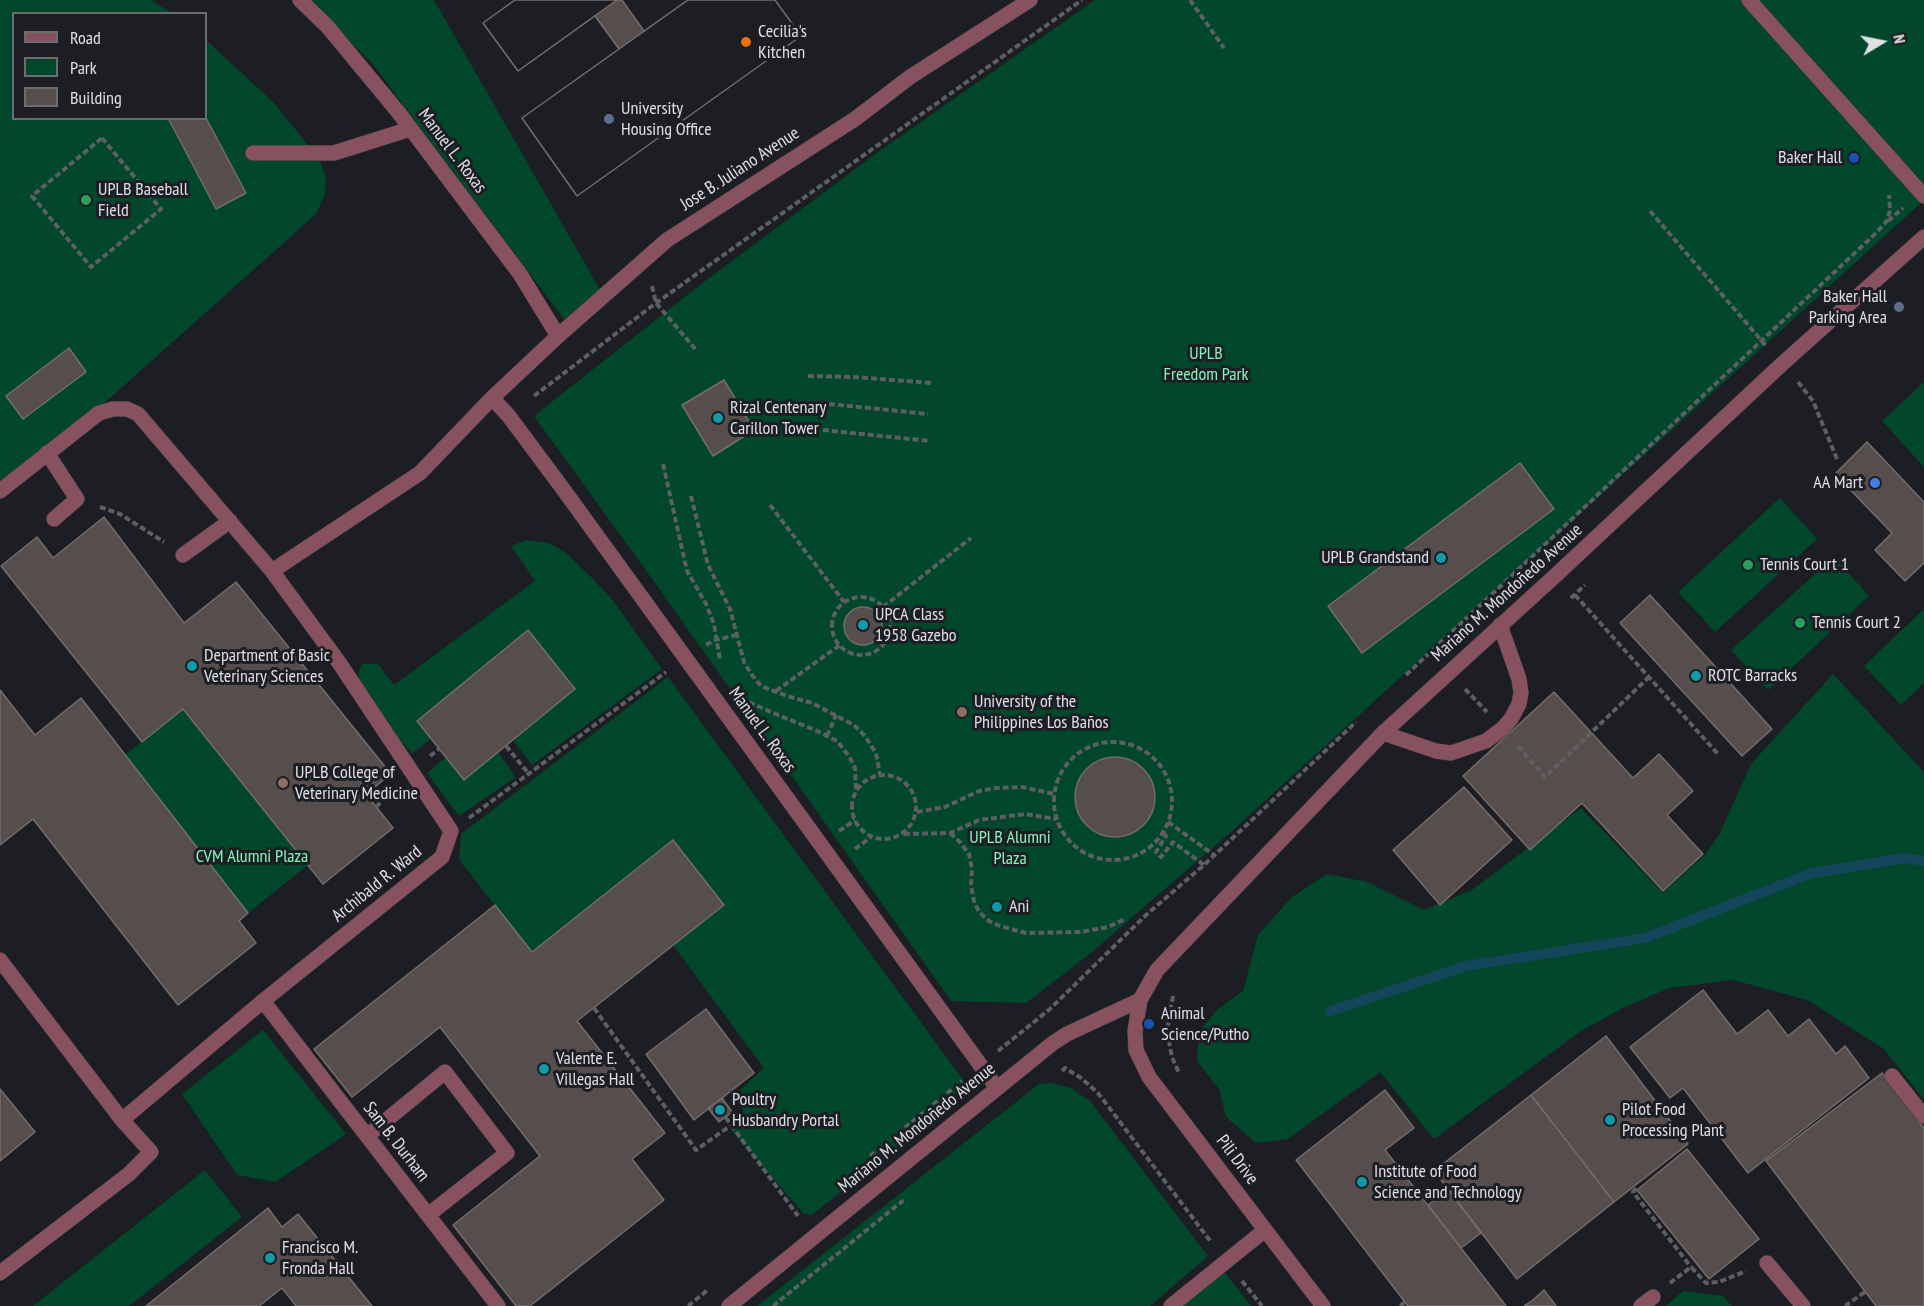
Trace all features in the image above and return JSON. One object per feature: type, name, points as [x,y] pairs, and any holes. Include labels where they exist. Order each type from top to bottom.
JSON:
[{"type":"street","name":"Manuel L. Roxas","points":[[300,0],[327,27],[410,129],[520,274],[558,336]]},
{"type":"street","name":"Jose B. Juliano Avenue","points":[[492,398],[667,240],[855,119],[910,77],[1030,0]]},
{"type":"street","points":[[1749,0],[1924,196]]},
{"type":"street","points":[[253,153],[334,153],[410,129]]},
{"type":"street","name":"Mariano M. Mondoñedo Avenue","points":[[1135,1030],[1140,1000],[1157,970],[1383,733],[1782,364],[1924,237]]},
{"type":"street","name":"Manuel L. Roxas","points":[[492,398],[515,424],[997,1088]]},
{"type":"street","points":[[272,571],[420,473],[492,398]]},
{"type":"street","points":[[0,491],[99,413],[113,409],[127,409],[138,414],[272,571],[340,664],[452,831]]},
{"type":"street","points":[[47,453],[76,499],[54,519]]},
{"type":"street","points":[[183,555],[230,521]]},
{"type":"street","points":[[1383,733],[1436,752],[1450,753],[1486,741],[1502,729],[1511,719],[1519,704],[1521,693],[1519,679],[1500,625]]},
{"type":"street","name":"Archibald R. Ward","points":[[122,1120],[263,1001],[442,857],[452,831]]},
{"type":"street","points":[[0,960],[122,1120],[151,1152],[129,1174],[0,1273]]},
{"type":"street","name":"Mariano M. Mondoñedo Avenue","points":[[729,1306],[997,1088],[1067,1034],[1140,1000]]},
{"type":"street","name":"Sam B. Durham","points":[[263,1001],[498,1306]]},
{"type":"street","name":"Pili Drive","points":[[1135,1030],[1136,1050],[1149,1077],[1323,1306]]},
{"type":"street","points":[[367,1136],[445,1072],[507,1153],[428,1215]]},
{"type":"street","points":[[1892,1076],[1924,1116]]},
{"type":"street","points":[[1171,1306],[1265,1230]]},
{"type":"street","points":[[1767,1263],[1803,1306]]},
{"type":"path","points":[[1190,0],[1224,48]]},
{"type":"path","points":[[102,138],[161,208],[91,267],[32,196],[102,138]]},
{"type":"path","points":[[1406,675],[1886,222],[1890,211],[1887,187]]},
{"type":"path","points":[[1650,211],[1782,364]]},
{"type":"path","points":[[645,259],[656,303],[697,351]]},
{"type":"path","points":[[808,376],[932,383]]},
{"type":"path","points":[[1813,401],[1837,459]]},
{"type":"path","points":[[820,403],[928,414]]},
{"type":"path","points":[[823,430],[930,441]]},
{"type":"path","points":[[663,464],[687,572],[706,604],[714,624],[721,667]]},
{"type":"path","points":[[691,496],[708,565],[730,609],[744,662],[752,675],[761,686],[812,703],[854,725],[865,736],[876,753],[880,775]]},
{"type":"path","points":[[76,499],[120,514],[183,555]]},
{"type":"path","points":[[771,505],[844,602]]},
{"type":"path","points":[[883,607],[971,538]]},
{"type":"path","points":[[1567,602],[1592,579]]},
{"type":"path","points":[[1575,595],[1718,754]]},
{"type":"path","points":[[869,597],[883,607],[889,616],[891,628],[881,648],[871,654],[860,655],[849,652],[834,637],[833,618],[844,602],[852,598],[869,597]]},
{"type":"path","points":[[452,831],[685,658],[715,640],[736,635]]},
{"type":"path","points":[[775,692],[840,645]]},
{"type":"path","points":[[1545,777],[1649,677]]},
{"type":"path","points":[[1459,698],[1467,691]]},
{"type":"path","points":[[747,700],[837,741],[855,768],[856,790],[852,804],[853,817],[860,829],[873,838],[888,840],[903,834],[950,833],[979,820],[1000,816],[1025,814],[1056,819]]},
{"type":"path","points":[[827,736],[836,715]]},
{"type":"path","points":[[997,1052],[1050,1009],[1146,915],[1204,865],[1362,716]]},
{"type":"path","points":[[1107,742],[1127,743],[1145,751],[1160,765],[1169,783],[1173,802],[1164,832],[1151,847],[1134,857],[1115,861],[1096,859],[1079,850],[1065,836],[1056,819],[1054,794],[1060,775],[1071,758],[1088,747],[1107,742]]},
{"type":"path","points":[[506,746],[529,774]]},
{"type":"path","points":[[856,790],[866,780],[880,775],[895,776],[908,784],[915,797],[917,812],[912,825],[903,834]]},
{"type":"path","points":[[917,812],[945,807],[979,791],[996,788],[1022,787],[1054,794]]},
{"type":"path","points":[[1168,822],[1214,855]]},
{"type":"path","points":[[1164,832],[1166,836],[1155,852],[1161,857],[1173,842],[1204,865]]},
{"type":"path","points":[[950,833],[969,854],[974,901],[989,921],[1026,933],[1080,932],[1108,927],[1125,919]]},
{"type":"path","points":[[1174,993],[1167,1031],[1172,1058],[1180,1075]]},
{"type":"path","points":[[594,1008],[696,1150],[730,1126]]},
{"type":"path","points":[[1065,1068],[1082,1078],[1098,1094],[1262,1306]]},
{"type":"path","points":[[715,1103],[798,1216]]},
{"type":"path","points":[[1634,1188],[1634,1192],[1691,1267],[1706,1283],[1719,1282]]},
{"type":"path","points":[[1647,1301],[1691,1267]]},
{"type":"path","points":[[1845,1306],[1865,1292]]},
{"type":"path","points":[[1400,1306],[1405,1302]]},
{"type":"green space","points":[[0,0],[151,0],[169,12],[12,12],[12,120],[207,120],[207,41],[272,101],[318,157],[326,176],[325,195],[316,214],[110,398],[0,485]]},
{"type":"green space","points":[[306,0],[434,0],[603,295],[566,322],[372,63]]},
{"type":"green space","name":"UPLB Freedom Park","points":[[1095,0],[1924,0],[1924,200],[1233,830],[1091,953],[1026,1003],[951,1001],[534,416],[700,285],[878,152]]},
{"type":"green space","points":[[1924,382],[1924,467],[1882,421]]},
{"type":"green space","name":"Tennis Court 1","points":[[1780,498],[1817,539],[1715,632],[1678,592]]},
{"type":"green space","points":[[526,540],[549,543],[566,553],[614,602],[662,669],[532,765],[513,740],[575,689],[528,631],[417,721],[431,739],[412,754],[370,703],[361,688],[358,672],[362,664],[378,664],[394,685],[535,581],[511,546]]},
{"type":"green space","name":"Tennis Court 2","points":[[1834,557],[1869,596],[1768,690],[1731,650]]},
{"type":"green space","points":[[1924,609],[1924,683],[1901,705],[1864,666]]},
{"type":"green space","points":[[1833,674],[1924,772],[1924,1100],[1884,1049],[1807,1000],[1733,980],[1669,988],[1623,1008],[1581,1031],[1434,1139],[1380,1072],[1288,1139],[1256,1143],[1226,1117],[1219,1089],[1197,1061],[1199,1031],[1218,1009],[1243,991],[1258,935],[1292,897],[1327,874],[1367,882],[1424,910],[1472,890],[1581,808],[1663,893],[1705,855],[1720,833],[1751,764]]},
{"type":"green space","points":[[668,677],[969,1088],[812,1215],[804,1214],[732,1131],[743,1111],[734,1096],[764,1068],[673,945],[724,905],[673,840],[532,952],[459,860],[461,834]]},
{"type":"green space","name":"CVM Alumni Plaza","points":[[183,709],[308,865],[248,913],[125,755]]},
{"type":"green space","points":[[498,752],[516,777],[459,816],[427,773],[446,757],[464,780]]},
{"type":"green space","points":[[263,1030],[346,1134],[276,1182],[237,1175],[182,1094]]},
{"type":"green space","points":[[1051,1083],[1071,1088],[1090,1101],[1208,1256],[1150,1306],[757,1306],[1039,1084]]},
{"type":"green space","points":[[205,1170],[242,1217],[129,1306],[33,1306]]},
{"type":"green space","points":[[1223,1270],[1251,1306],[1180,1306]]},
{"type":"green space","points":[[1683,1291],[1723,1296],[1732,1306],[1666,1306]]},
{"type":"building","points":[[515,0],[617,0],[518,71],[483,23]]},
{"type":"building","points":[[515,0],[622,0],[644,31],[688,0],[775,0],[801,36],[577,196],[522,118],[619,49],[595,16],[518,71],[483,23]]},
{"type":"building","points":[[688,0],[775,0],[801,36],[577,196],[522,118]]},
{"type":"building","points":[[169,120],[207,120],[246,193],[216,209]]},
{"type":"building","points":[[69,348],[86,372],[23,419],[6,396]]},
{"type":"building","name":"Rizal Centenary Carillon Tower","points":[[724,380],[754,430],[713,456],[682,405]]},
{"type":"building","points":[[1867,442],[1924,502],[1924,563],[1905,581],[1875,550],[1892,533],[1835,474]]},
{"type":"building","name":"UPLB Grandstand","points":[[1520,463],[1554,509],[1362,653],[1328,606]]},
{"type":"building","name":"Department of Basic Veterinary Sciences","points":[[104,517],[184,623],[236,582],[391,774],[366,794],[393,828],[323,884],[183,709],[142,742],[1,566],[37,537],[53,558]]},
{"type":"building","name":"ROTC Barracks","points":[[1650,595],[1772,729],[1742,756],[1620,623]]},
{"type":"building","name":"UPCA Class 1958 Gazebo","points":[[863,607],[876,613],[882,626],[876,639],[863,645],[850,639],[844,626],[850,613]]},
{"type":"building","points":[[528,630],[575,689],[464,780],[417,721]]},
{"type":"building","points":[[0,690],[35,735],[81,698],[248,913],[239,921],[256,943],[178,1005],[33,819],[0,845]]},
{"type":"building","points":[[1554,692],[1633,778],[1659,754],[1693,791],[1667,815],[1703,854],[1663,891],[1582,803],[1530,850],[1463,776]]},
{"type":"building","points":[[1107,757],[1123,757],[1137,763],[1149,775],[1155,789],[1155,805],[1149,819],[1137,831],[1123,837],[1107,837],[1093,831],[1081,819],[1075,805],[1075,789],[1081,775],[1093,763]]},
{"type":"building","points":[[1464,787],[1512,840],[1440,905],[1393,850]]},
{"type":"building","name":"Valente E. Villegas Hall","points":[[673,840],[724,905],[577,1021],[665,1133],[632,1159],[664,1200],[530,1306],[516,1306],[453,1225],[540,1156],[440,1027],[352,1097],[314,1049],[495,905],[532,952]]},
{"type":"building","points":[[1703,990],[1737,1034],[1768,1010],[1788,1036],[1809,1019],[1836,1054],[1845,1046],[1869,1078],[1748,1173],[1683,1088],[1670,1098],[1630,1047]]},
{"type":"building","points":[[706,1009],[754,1073],[694,1120],[646,1054]]},
{"type":"building","name":"Pilot Food Processing Plant","points":[[1606,1036],[1688,1144],[1614,1202],[1531,1095]]},
{"type":"building","points":[[1882,1073],[1924,1128],[1924,1306],[1876,1306],[1766,1161]]},
{"type":"building","points":[[0,1089],[35,1132],[0,1161]]},
{"type":"building","name":"Institute of Food Science and Technology","points":[[1385,1090],[1414,1128],[1385,1150],[1506,1306],[1408,1306],[1296,1160]]},
{"type":"building","points":[[1531,1095],[1614,1202],[1517,1279],[1434,1171]]},
{"type":"building","name":"Poultry Husbandry Portal","points":[[722,1098],[732,1112],[719,1122],[708,1108]]},
{"type":"building","points":[[1687,1149],[1759,1239],[1709,1279],[1637,1190]]},
{"type":"building","points":[[1448,1189],[1481,1233],[1461,1248],[1428,1205]]},
{"type":"building","name":"Francisco M. Fronda Hall","points":[[268,1208],[282,1227],[298,1214],[372,1306],[296,1306],[282,1288],[259,1306],[146,1306]]},
{"type":"building","points":[[1544,1290],[1556,1306],[1524,1306],[1533,1300]]},
{"type":"waterway","points":[[1330,1011],[1466,966],[1645,938],[1812,873],[1906,858],[1924,861]]},
{"type":"place","name":"Cecilia's Kitchen","points":[[746,42]]},
{"type":"place","name":"University Housing Office","points":[[609,119]]},
{"type":"place","name":"Baker Hall","points":[[1854,158]]},
{"type":"place","name":"UPLB Baseball Field","points":[[86,200]]},
{"type":"place","name":"Baker Hall Parking Area","points":[[1899,307]]},
{"type":"place","name":"Rizal Centenary Carillon Tower","points":[[718,418]]},
{"type":"place","name":"AA Mart","points":[[1875,483]]},
{"type":"place","name":"UPLB Grandstand","points":[[1441,558]]},
{"type":"place","name":"Tennis Court 1","points":[[1748,565]]},
{"type":"place","name":"Tennis Court 2","points":[[1800,623]]},
{"type":"place","name":"UPCA Class 1958 Gazebo","points":[[863,625]]},
{"type":"place","name":"Department of Basic Veterinary Sciences","points":[[192,666]]},
{"type":"place","name":"ROTC Barracks","points":[[1696,676]]},
{"type":"place","name":"University of the Philippines Los Baños","points":[[962,712]]},
{"type":"place","name":"UPLB College of Veterinary Medicine","points":[[283,783]]},
{"type":"place","name":"Ani","points":[[997,907]]},
{"type":"place","name":"Animal Science/Putho","points":[[1149,1024]]},
{"type":"place","name":"Valente E. Villegas Hall","points":[[544,1069]]},
{"type":"place","name":"Poultry Husbandry Portal","points":[[720,1110]]},
{"type":"place","name":"Pilot Food Processing Plant","points":[[1610,1120]]},
{"type":"place","name":"Institute of Food Science and Technology","points":[[1362,1182]]},
{"type":"place","name":"Francisco M. Fronda Hall","points":[[270,1258]]},
{"type":"park label","name":"UPLB Alumni Plaza","points":[[1010,848]]}]
